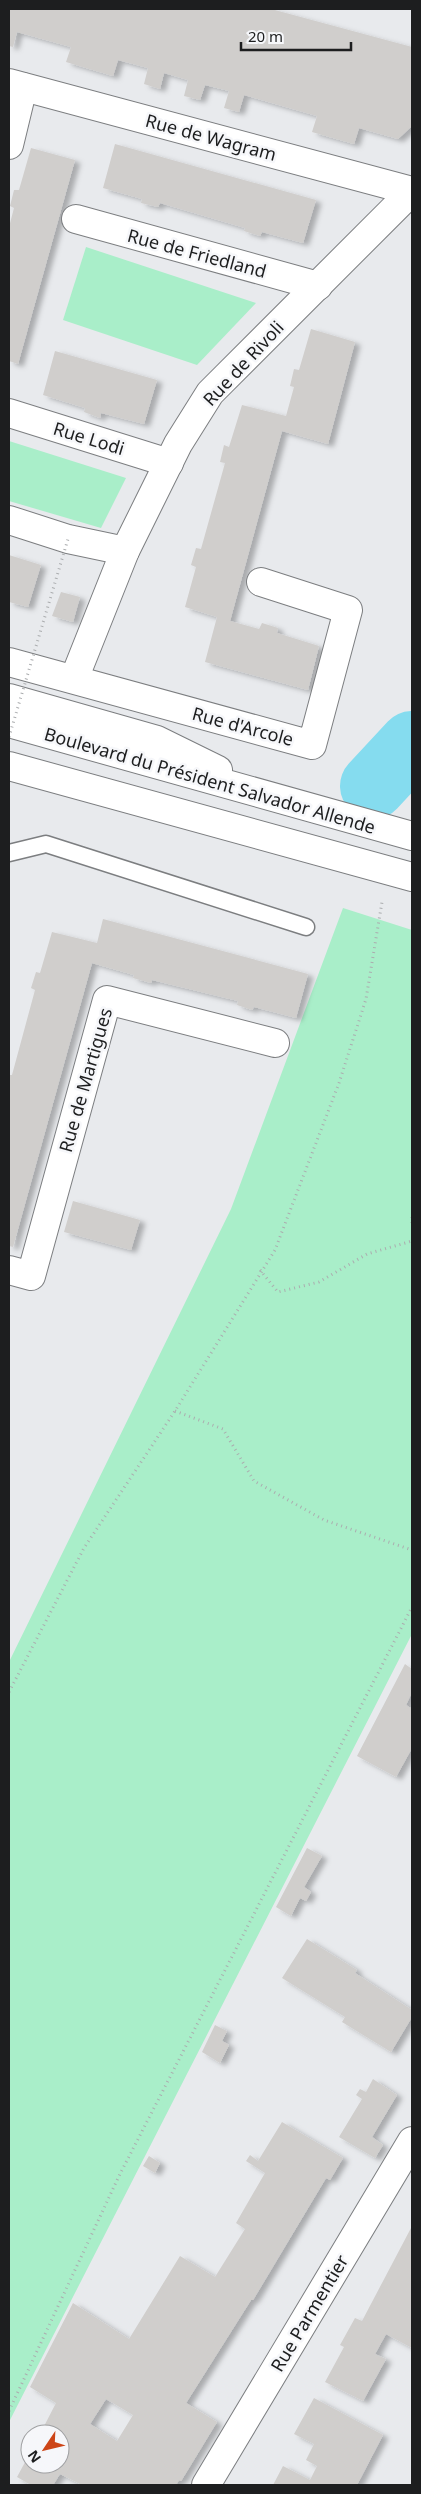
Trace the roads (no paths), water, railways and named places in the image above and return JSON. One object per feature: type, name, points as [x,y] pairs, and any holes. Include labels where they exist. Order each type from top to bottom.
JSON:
[{"type":"street","points":[[9,145],[16,85]]},
{"type":"street","name":"Rue de Wagram","points":[[16,85],[412,191]]},
{"type":"street","name":"Rue de Rivoli","points":[[74,679],[125,551],[178,444],[210,393],[412,191]]},
{"type":"street","name":"Rue de Friedland","points":[[76,219],[318,286]]},
{"type":"street","name":"Rue Lodi","points":[[9,413],[169,463]]},
{"type":"street","points":[[9,520],[68,539],[125,551]]},
{"type":"street","name":"Rue d'Arcole","points":[[9,662],[312,745],[348,610],[261,582]]},
{"type":"street","points":[[9,698],[158,740],[284,802]]},
{"type":"street","name":"Boulevard du Président Salvador Allende","points":[[9,723],[284,802],[412,836]]},
{"type":"street","points":[[9,766],[400,873]]},
{"type":"street","name":"Rue de Martigues","points":[[9,1270],[31,1276],[107,1000],[276,1043]]},
{"type":"street","name":"Rue Parmentier","points":[[206,2485],[412,2141]]},
{"type":"lane","points":[[9,853],[46,844],[306,927]]},
{"type":"waterway","points":[[373,786],[412,744]]}]
